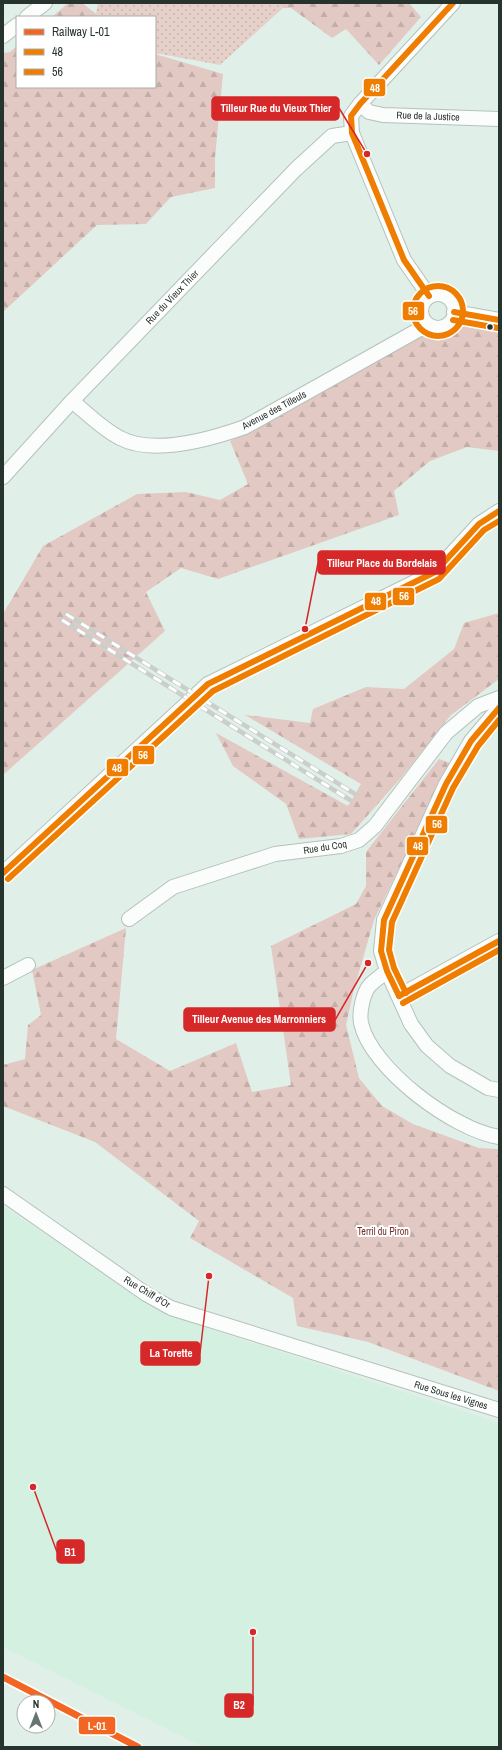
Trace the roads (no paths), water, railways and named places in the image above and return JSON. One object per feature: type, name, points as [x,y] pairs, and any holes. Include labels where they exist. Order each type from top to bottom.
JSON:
[{"type":"street","points":[[28,16],[45,3]]},
{"type":"street","points":[[429,296],[404,260],[352,133],[351,116],[360,104],[453,3]]},
{"type":"street","points":[[3,36],[16,26]]},
{"type":"street","name":"Rue de la Justice","points":[[360,104],[369,112],[383,115],[499,118]]},
{"type":"street","name":"Rue du Vieux Thier","points":[[3,477],[72,401],[296,169],[332,136],[352,133]]},
{"type":"street","points":[[440,294],[445,296],[453,304],[454,312],[452,320],[443,327],[438,328],[428,325],[421,316],[421,310],[425,300],[429,296],[440,294]]},
{"type":"street","points":[[454,312],[499,320]]},
{"type":"street","name":"Avenue des Tilleuls","points":[[72,401],[103,428],[121,439],[134,444],[173,445],[214,438],[245,427],[428,325]]},
{"type":"street","points":[[3,873],[208,684],[435,572],[479,524],[499,512]]},
{"type":"street","name":"Rue du Coq","points":[[129,919],[173,887],[275,854],[341,846],[359,840],[375,826],[446,732],[478,706],[499,698]]},
{"type":"street","points":[[499,708],[471,741],[446,784],[384,920],[381,951],[387,971],[411,1024],[427,1046],[450,1066],[488,1088],[499,1090]]},
{"type":"street","points":[[399,996],[499,940]]},
{"type":"street","points":[[3,978],[28,965]]},
{"type":"street","points":[[387,971],[369,986],[362,1004],[361,1022],[373,1052],[392,1072],[422,1099],[460,1124],[499,1137]]},
{"type":"street","name":"Rue Chiff d'Or","points":[[3,1194],[146,1294],[171,1308],[402,1380]]},
{"type":"street","name":"Rue Sous les Vignes","points":[[402,1380],[499,1410]]},
{"type":"railway","points":[[66,614],[355,794]]},
{"type":"railway","points":[[62,620],[350,800]]},
{"type":"rail line","name":"L-01","points":[[3,1677],[138,1747]]},
{"type":"place","name":"Tilleur Rue du Vieux Thier","points":[[367,154]]},
{"type":"place","name":"Tilleur Place du Bordelais","points":[[305,629]]},
{"type":"place","name":"Tilleur Avenue des Marronniers","points":[[368,963]]},
{"type":"place","name":"La Torette","points":[[209,1276]]},
{"type":"place","name":"B1","points":[[33,1487]]},
{"type":"place","name":"B2","points":[[253,1632]]},
{"type":"park label","name":"Terril du Piron","points":[[383,1231]]}]
